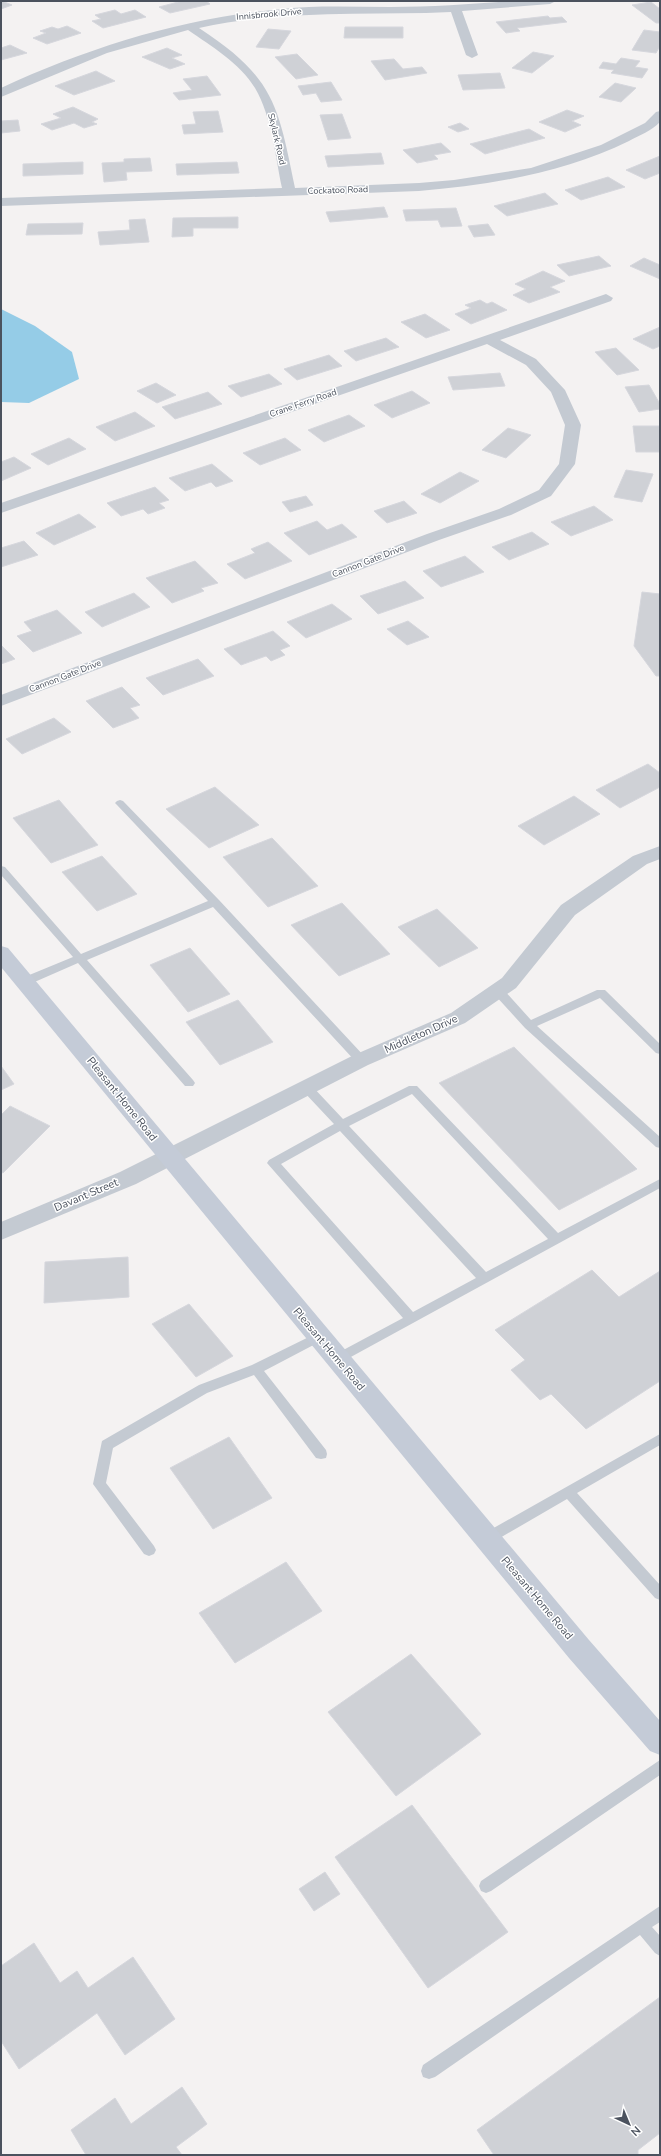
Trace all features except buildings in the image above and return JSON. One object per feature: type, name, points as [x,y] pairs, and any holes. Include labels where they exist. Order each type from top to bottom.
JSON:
[{"type":"main road","name":"Pleasant Home Road","points":[[1,953],[26,981],[319,1337],[660,1742]]},
{"type":"street","name":"Innisbrook Drive","points":[[1,93],[46,71],[117,44],[189,26],[231,18],[282,12],[455,7],[550,1]]},
{"type":"street","points":[[455,7],[472,54]]},
{"type":"street","name":"Skylark Road","points":[[189,26],[227,51],[254,78],[273,114],[289,192]]},
{"type":"street","name":"Cockatoo Road","points":[[1,202],[419,187],[454,184],[533,171],[605,148],[649,126],[660,115]]},
{"type":"street","name":"Crane Ferry Road","points":[[1,508],[606,298]]},
{"type":"street","name":"Cannon Gate Drive","points":[[1,701],[433,537],[505,512],[545,493],[567,464],[573,425],[558,390],[531,362],[488,339]]},
{"type":"street","name":"Middleton Drive","points":[[169,1156],[362,1060],[458,1018],[509,983],[532,957],[568,910],[640,860],[660,852]]},
{"type":"street","name":"Davant Street","points":[[1,1231],[128,1178],[169,1156]]},
{"type":"lane","points":[[120,803],[216,902],[362,1060]]},
{"type":"lane","points":[[1,869],[189,1083]]},
{"type":"lane","points":[[26,981],[216,902]]},
{"type":"lane","points":[[498,991],[529,1024],[660,1144]]},
{"type":"lane","points":[[529,1024],[601,993],[660,1050]]},
{"type":"lane","points":[[307,1088],[485,1279]]},
{"type":"lane","points":[[412,1319],[272,1163],[341,1125],[412,1089],[557,1240]]},
{"type":"lane","points":[[338,1359],[660,1183]]},
{"type":"lane","points":[[149,1550],[99,1484],[107,1445],[203,1389],[256,1369],[319,1337]]},
{"type":"lane","points":[[256,1369],[321,1454]]},
{"type":"lane","points":[[488,1538],[660,1439]]},
{"type":"lane","points":[[568,1492],[660,1594]]},
{"type":"lane","points":[[486,1886],[660,1767]]},
{"type":"lane","points":[[428,2070],[660,1914]]},
{"type":"lane","points":[[642,1926],[660,1948]]},
{"type":"water","points":[[1,309],[35,326],[72,352],[79,379],[29,403],[1,402]]}]
